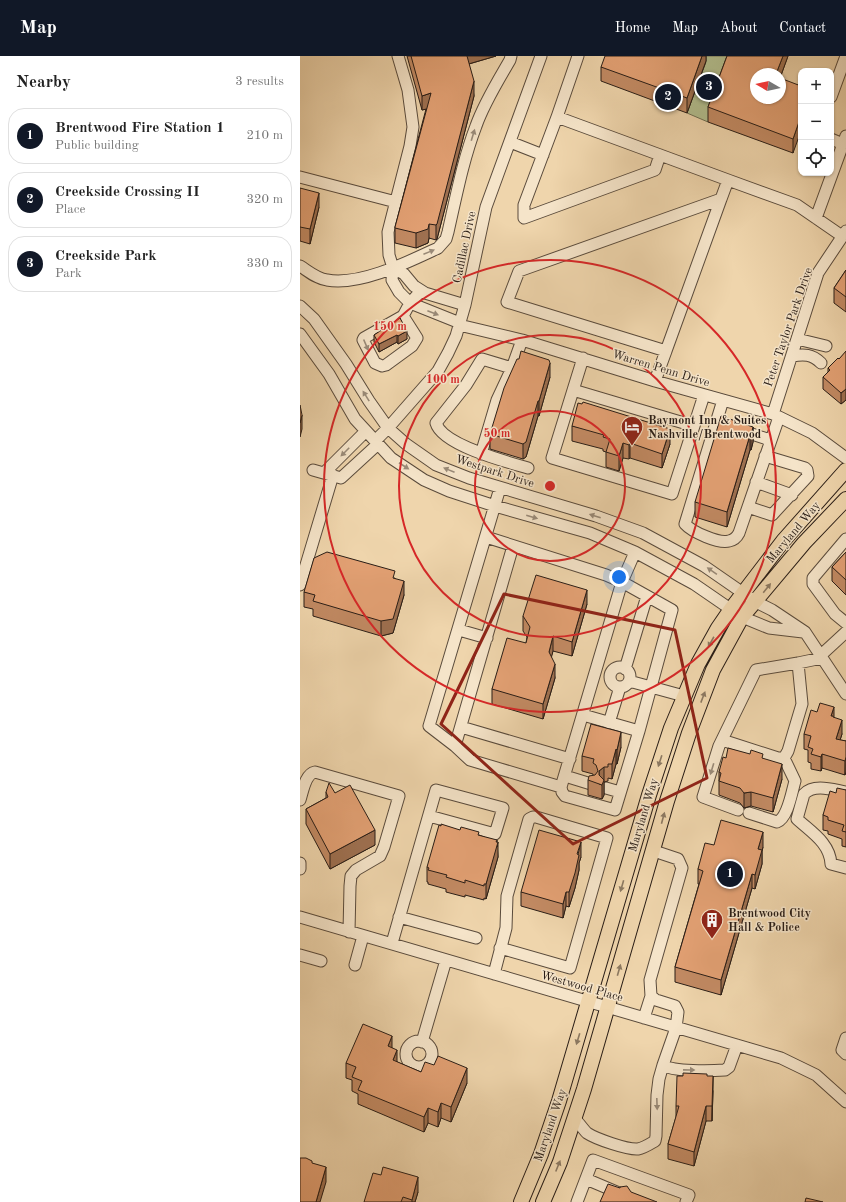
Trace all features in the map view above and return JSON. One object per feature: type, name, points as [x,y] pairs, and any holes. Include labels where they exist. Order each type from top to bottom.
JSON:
[{"type":"main road","name":"Maryland Way","points":[[524,1197],[541,1154],[559,1101],[639,828],[671,728],[698,664],[718,628],[731,609],[744,594],[783,541],[846,470]]},
{"type":"main road","name":"Maryland Way","points":[[546,1201],[575,1119],[654,851],[667,801],[687,741],[711,677],[742,618],[804,543],[846,499]]},
{"type":"main road","points":[[639,828],[654,851]]},
{"type":"main road","points":[[524,1197],[546,1201]]},
{"type":"street","points":[[398,56],[408,90],[414,127],[388,232],[389,255],[393,268],[392,280],[394,286],[410,303]]},
{"type":"street","points":[[300,266],[318,278],[327,280],[355,280],[393,268],[438,248],[446,239],[468,150],[476,125],[485,104],[511,56]]},
{"type":"street","name":"Cadillac Drive","points":[[333,475],[377,442],[429,382],[444,362],[460,324],[486,207],[541,56]]},
{"type":"street","points":[[578,56],[524,205],[524,218],[655,170],[660,155]]},
{"type":"street","points":[[834,89],[846,56]]},
{"type":"street","points":[[557,117],[789,201],[844,233]]},
{"type":"street","points":[[816,218],[844,140],[834,139]]},
{"type":"street","points":[[510,142],[543,155]]},
{"type":"street","points":[[300,177],[396,202]]},
{"type":"street","points":[[655,381],[728,180]]},
{"type":"street","points":[[666,351],[507,302],[519,271],[721,199]]},
{"type":"street","name":"Peter Taylor Park Drive","points":[[723,424],[684,524],[691,530],[725,542],[731,541],[739,534],[770,440],[792,356],[818,273],[844,233]]},
{"type":"street","points":[[393,268],[404,274],[414,286],[421,291],[448,301],[465,305]]},
{"type":"street","points":[[404,316],[417,338],[412,346],[386,365],[378,365],[375,363],[363,340],[364,338],[404,316],[410,303],[421,291]]},
{"type":"street","name":"Warren Penn Drive","points":[[410,303],[460,324],[522,340],[776,416],[812,433],[846,458]]},
{"type":"street","name":"Westpark Drive","points":[[300,306],[314,319],[388,428],[406,444],[436,465],[500,488],[596,516],[643,533],[704,566],[756,602],[772,610],[805,632]]},
{"type":"street","points":[[300,334],[329,374],[355,419],[391,458],[424,480],[449,491],[494,506],[590,533],[635,552],[694,584],[742,618],[769,628],[805,632],[846,694]]},
{"type":"street","points":[[797,339],[826,346]]},
{"type":"street","points":[[481,454],[497,400],[512,368],[522,340]]},
{"type":"street","points":[[792,356],[807,355],[821,363]]},
{"type":"street","points":[[583,358],[552,458],[672,494],[704,395]]},
{"type":"street","points":[[512,368],[482,359],[466,385],[436,423],[441,432],[461,445],[481,454],[528,468]]},
{"type":"street","points":[[573,390],[694,426]]},
{"type":"street","points":[[723,400],[723,424],[770,440]]},
{"type":"street","points":[[300,585],[333,475],[366,430]]},
{"type":"street","points":[[748,507],[772,515],[808,476],[805,468],[765,456]]},
{"type":"street","points":[[313,470],[333,475]]},
{"type":"street","points":[[473,499],[479,481]]},
{"type":"street","points":[[756,482],[792,495]]},
{"type":"street","points":[[500,488],[459,630],[429,726],[455,746],[470,760],[483,765],[563,782],[591,784]]},
{"type":"street","points":[[486,537],[606,575],[622,582],[672,610],[639,731],[615,810],[566,796],[562,792],[563,782],[622,582],[635,552]]},
{"type":"street","points":[[846,539],[812,581],[835,614],[846,623]]},
{"type":"street","points":[[455,746],[513,546]]},
{"type":"street","points":[[625,669],[647,596]]},
{"type":"street","points":[[459,630],[487,638]]},
{"type":"street","points":[[738,810],[703,797],[719,746],[756,670],[798,663],[821,657],[846,632]]},
{"type":"street","points":[[784,758],[788,751],[802,704],[798,663]]},
{"type":"street","points":[[617,668],[625,669],[630,675],[629,681],[625,686],[620,687],[612,683],[611,675],[613,671],[617,668]]},
{"type":"street","points":[[596,671],[611,675]]},
{"type":"street","points":[[629,681],[684,696]]},
{"type":"street","points":[[609,723],[620,687]]},
{"type":"street","points":[[583,715],[639,731]]},
{"type":"street","points":[[461,727],[570,759]]},
{"type":"street","points":[[722,740],[778,758],[784,758]]},
{"type":"street","points":[[749,813],[777,822],[784,817],[795,781],[784,758]]},
{"type":"street","points":[[300,800],[307,778],[315,772],[399,796],[380,856],[356,870],[351,876],[349,932]]},
{"type":"street","points":[[606,788],[620,792]]},
{"type":"street","points":[[846,792],[816,788],[807,791],[804,794],[797,819],[825,845],[831,864],[846,868]]},
{"type":"street","points":[[392,944],[436,790],[503,808],[495,834],[429,816]]},
{"type":"street","points":[[494,974],[500,948],[506,928],[507,896],[529,819],[536,817],[607,838],[570,968],[500,948]]},
{"type":"street","points":[[644,1018],[651,996],[650,980],[682,868],[678,859],[654,851]]},
{"type":"street","points":[[300,863],[300,869]]},
{"type":"street","name":"Westwood Place","points":[[300,917],[781,1058],[816,1075],[846,1102]]},
{"type":"street","points":[[399,917],[476,938]]},
{"type":"street","points":[[355,965],[363,936]]},
{"type":"street","points":[[300,955],[321,961]]},
{"type":"street","points":[[422,1042],[446,960]]},
{"type":"street","points":[[575,1119],[592,1136],[631,1148],[637,1149],[655,1141],[659,1079],[676,1028],[678,1012],[675,1006],[656,1000],[651,996]]},
{"type":"street","points":[[846,1038],[842,1050],[846,1054]]},
{"type":"street","points":[[663,1065],[667,1068],[676,1070],[725,1070],[729,1067],[737,1045]]},
{"type":"street","points":[[577,1202],[593,1160],[689,1195],[686,1202]]},
{"type":"street","points":[[586,1179],[623,1195]]},
{"type":"highlighted area","points":[[504,594],[675,630],[707,778],[573,844],[441,724]]},
{"type":"green space","points":[[695,56],[733,56],[708,122],[687,113],[706,62]]},
{"type":"building","points":[[411,56],[467,56],[474,81],[437,224],[429,224],[428,229],[416,233],[395,228],[431,93],[422,96]]},
{"type":"building","points":[[605,56],[702,56],[687,98],[601,67]]},
{"type":"building","points":[[727,56],[783,56],[778,68],[750,68],[750,104],[786,104],[786,80],[798,85],[798,125],[793,139],[708,107]]},
{"type":"building","points":[[300,188],[319,193],[310,229],[300,227]]},
{"type":"building","points":[[846,270],[846,297],[834,288]]},
{"type":"building","points":[[400,318],[407,331],[379,344],[374,335]]},
{"type":"building","points":[[521,351],[549,360],[550,363],[526,442],[523,444],[490,434],[504,388],[517,359],[519,359]]},
{"type":"building","points":[[846,351],[846,389],[841,393],[823,377],[830,370],[828,368]]},
{"type":"building","points":[[583,402],[670,429],[662,454],[630,443],[629,445],[623,443],[619,456],[606,452],[610,439],[603,437],[604,435],[572,426],[578,403],[582,404]]},
{"type":"building","points":[[300,405],[302,415],[300,423]]},
{"type":"building","points":[[721,416],[753,427],[727,512],[695,502]]},
{"type":"building","points":[[327,552],[395,571],[393,578],[404,581],[393,619],[381,621],[313,601],[315,595],[304,592],[314,558]]},
{"type":"building","points":[[846,552],[846,580],[832,567]]},
{"type":"building","points":[[536,575],[587,590],[572,642],[553,636],[549,652],[555,664],[543,704],[492,689],[507,638],[526,643],[530,627],[523,616]]},
{"type":"building","points":[[820,703],[834,707],[831,716],[842,720],[836,739],[846,741],[845,761],[822,754],[821,757],[811,754],[813,749],[808,747],[811,736],[804,734],[811,710],[817,712]]},
{"type":"building","points":[[591,724],[621,732],[612,764],[608,764],[608,767],[604,767],[599,771],[599,775],[604,780],[602,785],[588,780],[589,776],[595,775],[598,771],[596,765],[593,763],[594,759],[582,756]]},
{"type":"building","points":[[728,748],[750,754],[751,750],[763,754],[762,758],[782,764],[773,798],[751,792],[744,793],[740,788],[719,781],[721,773],[719,772],[723,757],[726,758]]},
{"type":"building","points":[[329,783],[335,793],[350,785],[375,830],[330,854],[306,809],[328,797],[326,792]]},
{"type":"building","points":[[837,788],[846,790],[846,832],[842,831],[844,825],[828,820],[828,817],[823,815],[830,791],[836,793]]},
{"type":"building","points":[[721,820],[763,832],[758,849],[762,850],[755,875],[752,874],[721,980],[675,967],[703,871],[698,869],[705,843],[714,845]]},
{"type":"building","points":[[441,824],[460,830],[461,827],[479,832],[478,835],[497,840],[496,842],[498,842],[486,884],[484,884],[484,886],[465,880],[465,883],[446,877],[447,875],[428,870],[429,868],[427,867],[439,825],[441,826]]},
{"type":"building","points":[[539,830],[581,842],[577,854],[579,855],[575,873],[569,892],[566,892],[563,904],[521,892]]},
{"type":"building","points":[[363,1024],[392,1036],[388,1046],[397,1050],[393,1060],[421,1072],[425,1062],[434,1065],[438,1056],[467,1068],[451,1107],[441,1103],[438,1112],[428,1108],[424,1117],[358,1090],[362,1081],[352,1077],[356,1067],[346,1063]]},
{"type":"building","points":[[683,1073],[707,1074],[707,1076],[713,1076],[712,1106],[706,1106],[694,1152],[668,1144],[679,1106],[676,1106],[677,1076],[683,1076]]},
{"type":"building","points":[[300,1158],[306,1158],[312,1161],[312,1163],[326,1167],[316,1202],[300,1202]]},
{"type":"building","points":[[383,1167],[418,1177],[412,1200],[403,1197],[401,1202],[364,1202],[373,1173],[381,1175]]},
{"type":"building","points":[[608,1184],[620,1188],[627,1186],[631,1192],[657,1202],[600,1202]]},
{"type":"building","points":[[806,1198],[823,1202],[805,1202]]},
{"type":"place","name":"Creekside Park","points":[[709,87]]},
{"type":"place","name":"Creekside Crossing II","points":[[668,97]]},
{"type":"place","name":"Baymont Inn & Suites Nashville/Brentwood","points":[[632,446]]},
{"type":"place","name":"Brentwood Fire Station 1","points":[[730,874]]},
{"type":"place","name":"Brentwood City Hall & Police","points":[[712,940]]}]
